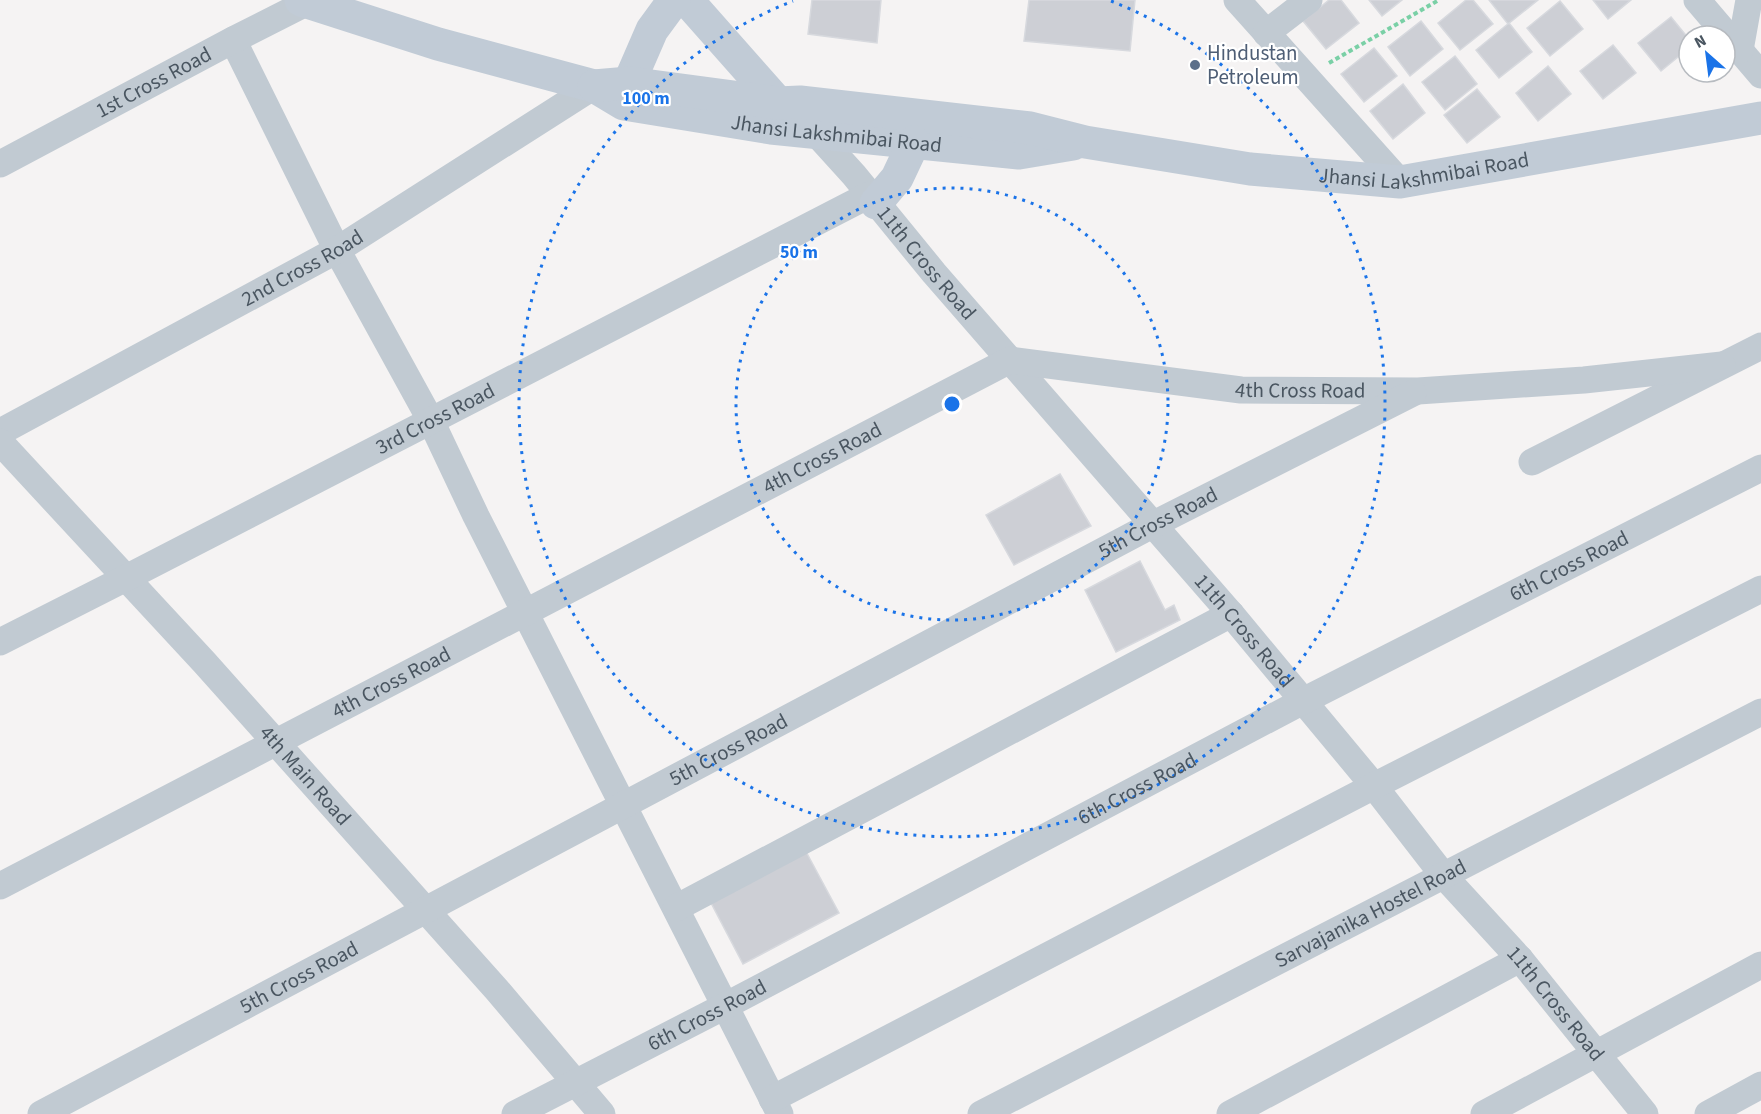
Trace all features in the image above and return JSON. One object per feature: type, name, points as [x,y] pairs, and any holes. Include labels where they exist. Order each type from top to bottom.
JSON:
[{"type":"main road","points":[[629,82],[652,30],[674,0]]},
{"type":"main road","points":[[687,0],[778,103],[825,143]]},
{"type":"main road","name":"Jhansi Lakshmibai Road","points":[[304,1],[438,44],[594,86],[624,104],[755,126],[825,143],[915,142],[1019,153],[1085,142]]},
{"type":"main road","name":"Jhansi Lakshmibai Road","points":[[594,86],[629,82],[778,103],[800,102],[1030,128],[1085,142],[1250,169],[1400,182],[1761,118]]},
{"type":"main road","points":[[873,199],[897,178],[915,142]]},
{"type":"street","points":[[1237,0],[1400,182]]},
{"type":"street","points":[[1266,33],[1310,0]]},
{"type":"street","points":[[1697,0],[1761,75]]},
{"type":"street","points":[[1740,50],[1749,0]]},
{"type":"street","name":"1st Cross Road","points":[[0,164],[304,1]]},
{"type":"street","points":[[233,40],[337,249],[431,421],[525,614],[776,1106],[1374,786],[1761,589]]},
{"type":"street","name":"2nd Cross Road","points":[[0,432],[337,249],[594,86]]},
{"type":"street","points":[[0,139],[26,151]]},
{"type":"street","name":"11th Cross Road","points":[[825,143],[854,174],[934,273],[1231,614],[1374,786],[1443,875],[1520,959],[1645,1114]]},
{"type":"street","name":"3rd Cross Road","points":[[0,642],[431,421],[873,199]]},
{"type":"street","points":[[1532,462],[1761,346]]},
{"type":"street","name":"4th Cross Road","points":[[0,886],[1010,360],[1241,390],[1418,391],[1584,380],[1722,365]]},
{"type":"street","name":"5th Cross Road","points":[[41,1114],[1152,525],[1418,391]]},
{"type":"street","name":"4th Main Road","points":[[0,442],[277,743],[497,990],[602,1114]]},
{"type":"street","name":"6th Cross Road","points":[[515,1114],[725,1006],[1303,701],[1761,468]]},
{"type":"street","points":[[676,908],[1231,614]]},
{"type":"street","name":"Sarvajanika Hostel Road","points":[[981,1114],[1761,712]]},
{"type":"street","points":[[1230,1114],[1520,959]]},
{"type":"street","points":[[1484,1114],[1761,965]]},
{"type":"street","points":[[1708,1114],[1761,1085]]},
{"type":"path","points":[[1305,77],[1439,0]]},
{"type":"building","points":[[812,0],[881,0],[877,43],[808,34]]},
{"type":"building","points":[[1029,0],[1135,0],[1130,51],[1024,41]]},
{"type":"building","points":[[1329,0],[1341,0],[1359,23],[1326,49],[1303,21]]},
{"type":"building","points":[[1369,0],[1402,0],[1382,16]]},
{"type":"building","points":[[1466,0],[1473,0],[1493,24],[1460,50],[1438,23]]},
{"type":"building","points":[[1489,0],[1538,0],[1508,24]]},
{"type":"building","points":[[1593,0],[1631,0],[1608,19]]},
{"type":"building","points":[[1560,1],[1583,29],[1550,56],[1527,28]]},
{"type":"building","points":[[1671,17],[1677,24],[1677,58],[1661,71],[1638,43]]},
{"type":"building","points":[[1421,21],[1443,49],[1410,76],[1388,47]]},
{"type":"building","points":[[1509,23],[1532,52],[1499,78],[1476,50]]},
{"type":"building","points":[[1613,45],[1636,73],[1603,99],[1580,71]]},
{"type":"building","points":[[1374,48],[1397,76],[1364,102],[1341,74]]},
{"type":"building","points":[[1455,56],[1477,84],[1445,110],[1422,82]]},
{"type":"building","points":[[1548,66],[1571,94],[1538,121],[1516,93]]},
{"type":"building","points":[[1403,84],[1425,113],[1393,139],[1370,111]]},
{"type":"building","points":[[1477,89],[1500,117],[1467,143],[1444,115]]},
{"type":"building","points":[[1060,474],[1091,526],[1014,565],[986,515]]},
{"type":"building","points":[[1140,561],[1165,610],[1174,605],[1180,620],[1116,652],[1085,590]]},
{"type":"building","points":[[803,846],[839,913],[743,964],[710,901]]},
{"type":"place","name":"Hindustan Petroleum","points":[[1195,65]]}]
